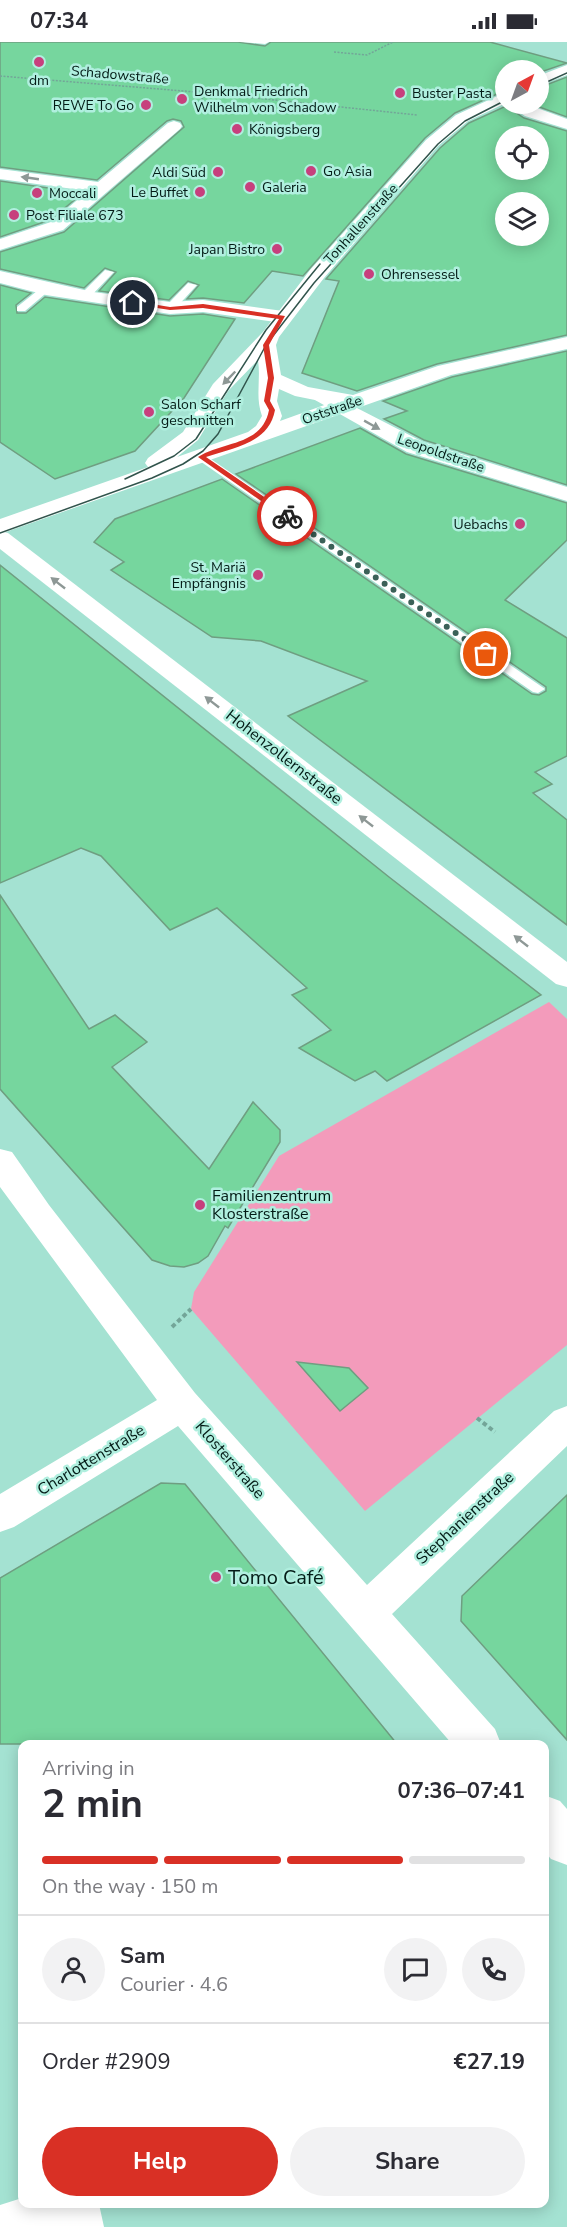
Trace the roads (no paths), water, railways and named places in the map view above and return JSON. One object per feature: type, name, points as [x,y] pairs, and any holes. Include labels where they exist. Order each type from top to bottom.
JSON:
[{"type":"street","points":[[549,77],[567,69]]},
{"type":"street","name":"Tonhallenstraße","points":[[124,483],[171,453],[190,436],[220,388],[275,328],[317,274],[432,143],[465,117],[495,102]]},
{"type":"street","points":[[534,114],[567,124]]},
{"type":"street","points":[[0,245],[57,226],[174,126]]},
{"type":"street","points":[[0,174],[102,189]]},
{"type":"street","points":[[0,277],[46,289],[170,308],[189,319],[275,328],[266,345],[271,378],[267,401],[272,410],[271,420],[265,430],[250,440]]},
{"type":"street","name":"Oststraße","points":[[0,527],[445,370],[567,343]]},
{"type":"street","name":"Leopoldstraße","points":[[271,378],[297,390],[348,405],[415,447],[567,494]]},
{"type":"street","name":"Hohenzollernstraße","points":[[0,538],[567,976]]},
{"type":"street","name":"Klosterstraße","points":[[0,1161],[37,1214],[182,1404],[476,1740]]},
{"type":"street","name":"Charlottenstraße","points":[[0,1515],[182,1404]]},
{"type":"street","name":"Stephanienstraße","points":[[364,1614],[567,1422]]},
{"type":"street","points":[[549,1823],[567,1843]]},
{"type":"street","points":[[8,2227],[76,2210],[78,2227]]},
{"type":"lane","points":[[244,42],[263,43]]},
{"type":"lane","points":[[91,296],[110,273]]},
{"type":"lane","points":[[170,308],[192,285]]},
{"type":"lane","points":[[21,309],[46,289]]},
{"type":"lane","points":[[201,457],[538,689]]},
{"type":"tram line","points":[[549,81],[567,73]]},
{"type":"tram line","points":[[0,533],[152,478],[183,464],[203,451],[218,434],[266,345],[314,283],[438,144],[465,121],[495,106]]},
{"type":"tram line","points":[[125,479],[174,456],[196,439],[266,330],[320,264]]},
{"type":"place","name":"dm","points":[[39,62]]},
{"type":"place","name":"Buster Pasta","points":[[400,93]]},
{"type":"place","name":"Denkmal Friedrich Wilhelm von Schadow","points":[[182,99]]},
{"type":"place","name":"REWE To Go","points":[[146,105]]},
{"type":"place","name":"Königsberg","points":[[237,129]]},
{"type":"place","name":"Go Asia","points":[[311,171]]},
{"type":"place","name":"Aldi Süd","points":[[218,172]]},
{"type":"place","name":"Galeria","points":[[250,187]]},
{"type":"place","name":"Le Buffet","points":[[200,192]]},
{"type":"place","name":"Moccali","points":[[37,193]]},
{"type":"place","name":"Post Filiale 673","points":[[14,215]]},
{"type":"place","name":"Japan Bistro","points":[[277,249]]},
{"type":"place","name":"Ohrensessel","points":[[369,274]]},
{"type":"place","name":"Salon Scharf geschnitten","points":[[149,412]]},
{"type":"place","name":"Uebachs","points":[[520,524]]},
{"type":"place","name":"St. Mariä Empfängnis","points":[[258,575]]},
{"type":"place","name":"Familienzentrum Klosterstraße","points":[[200,1205]]},
{"type":"place","name":"Tomo Café","points":[[216,1577]]}]
